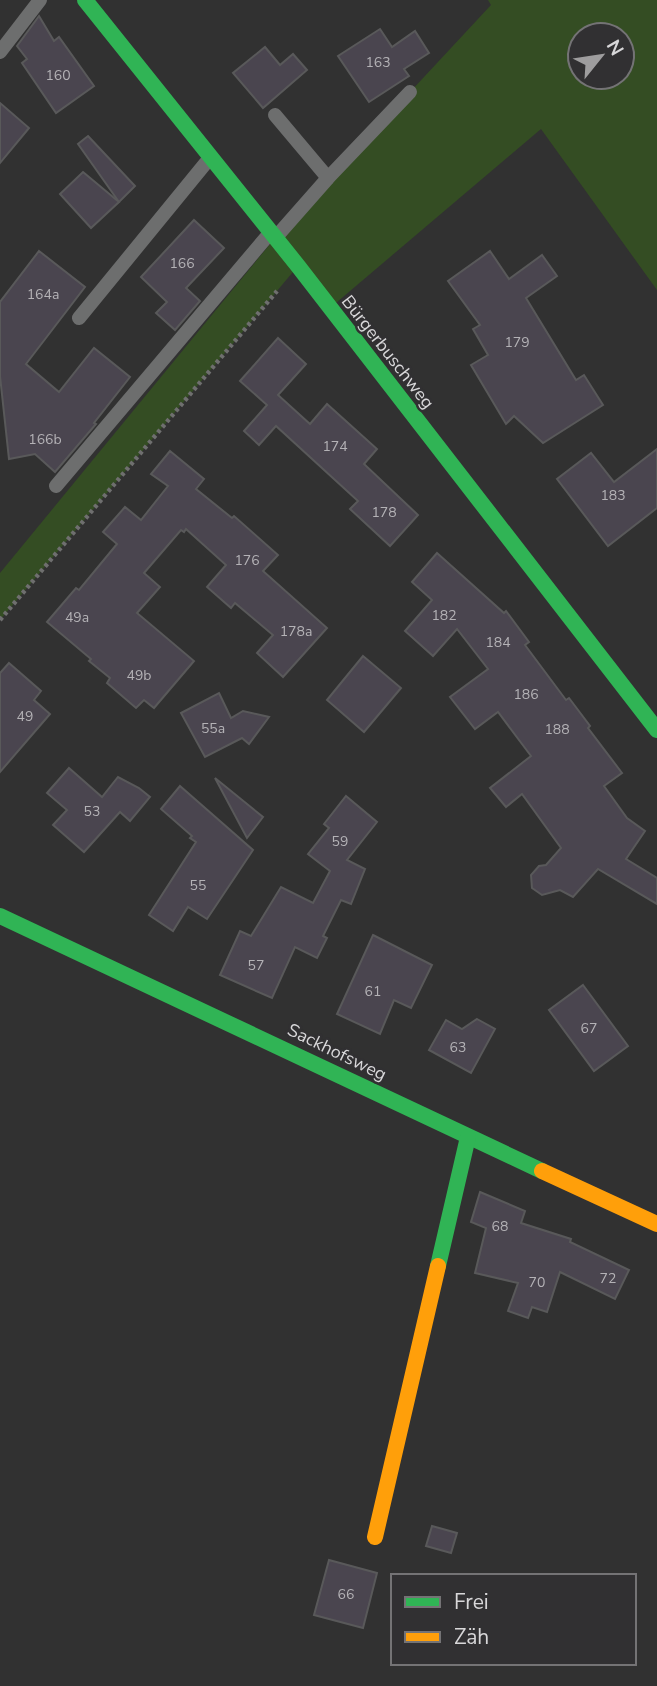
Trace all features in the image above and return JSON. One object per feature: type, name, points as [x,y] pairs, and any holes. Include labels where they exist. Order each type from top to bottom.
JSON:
[{"type":"street","name":"Bürgerbuschweg","points":[[85,0],[298,266],[657,730]]},
{"type":"street","name":"Sackhofsweg","points":[[0,916],[657,1224]]},
{"type":"street","points":[[375,1537],[468,1137]]},
{"type":"lane","points":[[0,52],[40,0]]},
{"type":"lane","points":[[56,486],[273,235],[410,92]]},
{"type":"lane","points":[[275,115],[328,178]]},
{"type":"lane","points":[[79,318],[211,157]]},
{"type":"path","points":[[0,620],[298,266]]},
{"type":"green space","points":[[488,0],[657,0],[657,290],[541,129],[330,308],[277,235],[491,5]]},
{"type":"green space","points":[[275,238],[298,266],[0,620],[0,573]]},
{"type":"building","points":[[39,16],[54,41],[59,37],[94,86],[56,113],[22,63],[27,59],[17,46]]},
{"type":"building","points":[[380,29],[392,47],[415,31],[429,53],[404,69],[409,76],[369,102],[338,56]]},
{"type":"building","points":[[265,47],[280,65],[293,54],[307,70],[263,108],[233,73]]},
{"type":"building","points":[[0,103],[29,128],[0,163]]},
{"type":"building","points":[[88,136],[135,186],[119,202],[78,144]]},
{"type":"building","points":[[83,172],[119,202],[91,228],[60,194]]},
{"type":"building","points":[[194,220],[224,248],[186,288],[200,301],[175,330],[156,313],[167,302],[141,277]]},
{"type":"building","points":[[39,251],[85,287],[26,364],[59,392],[94,348],[130,377],[94,423],[96,424],[55,472],[35,454],[9,459],[0,376],[0,302]]},
{"type":"building","points":[[490,251],[509,279],[542,255],[557,276],[526,298],[576,380],[584,375],[603,405],[543,443],[514,416],[506,424],[471,365],[488,355],[473,329],[480,325],[448,281]]},
{"type":"building","points":[[278,338],[306,364],[278,395],[310,424],[327,404],[377,449],[364,464],[418,515],[390,546],[350,509],[358,501],[276,426],[259,445],[244,431],[267,405],[240,381]]},
{"type":"building","points":[[657,449],[657,508],[608,546],[557,479],[591,453],[614,482]]},
{"type":"building","points":[[170,451],[204,479],[196,489],[232,518],[234,516],[278,555],[263,571],[327,628],[283,677],[257,653],[273,635],[235,603],[231,608],[207,587],[226,565],[186,529],[184,532],[181,530],[144,573],[160,587],[137,613],[194,661],[154,708],[144,700],[136,708],[107,683],[110,678],[89,661],[91,659],[47,622],[76,588],[79,590],[117,544],[103,532],[125,507],[141,520],[168,486],[151,474]]},
{"type":"building","points":[[437,553],[504,613],[506,611],[529,642],[525,645],[566,700],[569,698],[622,773],[604,786],[627,818],[645,831],[626,859],[657,878],[657,904],[598,869],[573,897],[560,890],[542,895],[532,888],[531,875],[539,866],[546,865],[561,848],[522,794],[506,807],[490,788],[531,756],[498,712],[475,729],[450,697],[488,669],[457,629],[433,656],[405,631],[432,600],[412,582]]},
{"type":"building","points":[[363,656],[401,688],[364,732],[327,700]]},
{"type":"building","points":[[9,663],[41,691],[34,700],[50,714],[0,772],[0,673]]},
{"type":"building","points":[[219,693],[231,718],[243,711],[269,717],[249,744],[242,738],[205,757],[181,713]]},
{"type":"building","points":[[69,768],[102,797],[118,777],[150,797],[130,821],[120,812],[84,852],[53,825],[67,810],[47,793]]},
{"type":"building","points":[[215,778],[263,817],[247,838]]},
{"type":"building","points":[[180,786],[253,850],[207,919],[188,907],[173,931],[149,915],[196,842],[161,809]]},
{"type":"building","points":[[346,796],[377,822],[347,860],[365,869],[351,904],[341,900],[323,936],[327,938],[317,958],[295,947],[272,998],[220,975],[240,931],[251,936],[281,887],[313,903],[330,871],[308,854],[329,828],[324,824]]},
{"type":"building","points":[[373,935],[432,965],[411,1008],[394,1000],[380,1034],[337,1014]]},
{"type":"building","points":[[583,985],[628,1046],[594,1071],[549,1010]]},
{"type":"building","points":[[477,1019],[495,1029],[471,1073],[429,1050],[446,1020],[462,1029]]},
{"type":"building","points":[[480,1192],[525,1211],[521,1223],[571,1239],[570,1242],[629,1270],[615,1299],[560,1272],[547,1312],[532,1307],[528,1318],[508,1311],[518,1283],[475,1273],[486,1228],[471,1222]]},
{"type":"building","points":[[432,1526],[457,1533],[451,1553],[426,1546]]},
{"type":"building","points":[[329,1560],[377,1573],[363,1628],[314,1615]]},
{"type":"traffic: fast","points":[[85,0],[298,266],[657,730]]},
{"type":"traffic: fast","points":[[0,916],[542,1171]]},
{"type":"traffic: fast","points":[[438,1266],[468,1137]]},
{"type":"traffic: slow","points":[[542,1171],[657,1224]]},
{"type":"traffic: slow","points":[[375,1537],[438,1266]]}]
